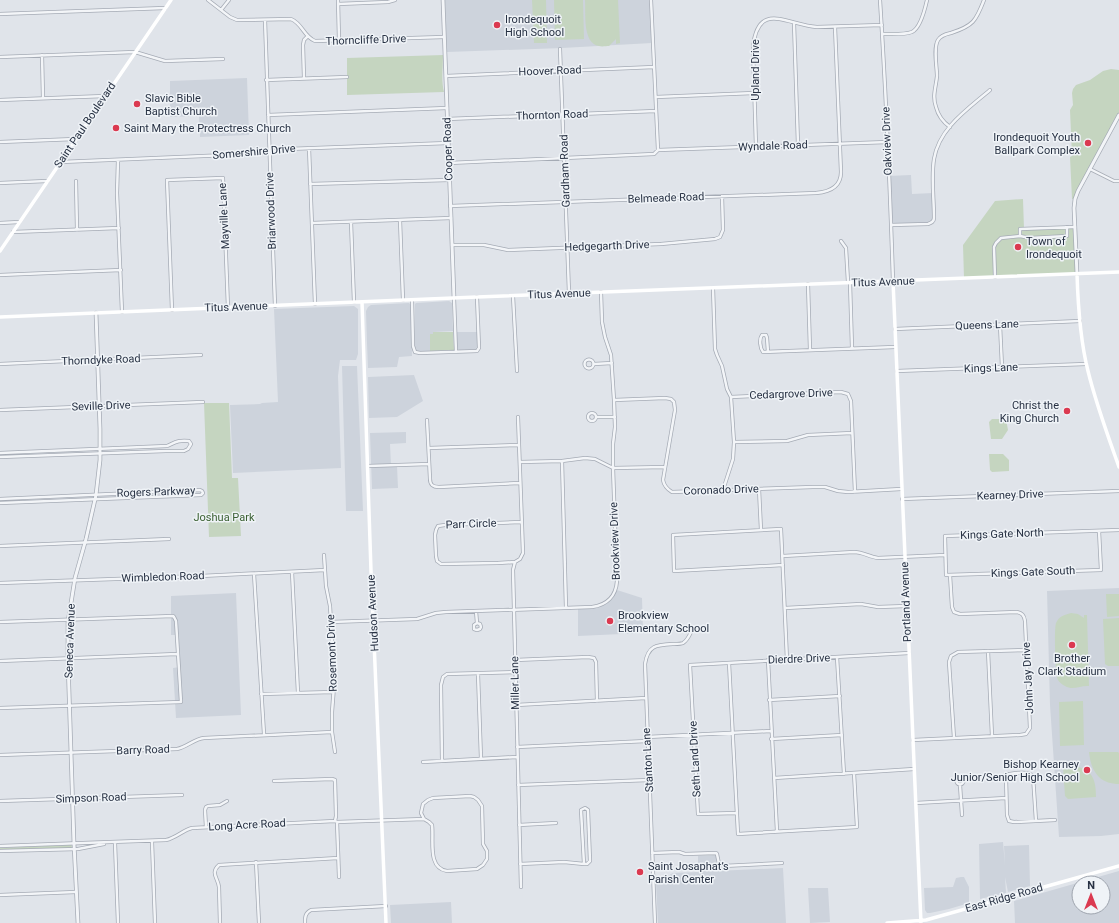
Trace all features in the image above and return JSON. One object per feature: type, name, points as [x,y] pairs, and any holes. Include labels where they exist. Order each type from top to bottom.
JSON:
[{"type":"main road","name":"Saint Paul Boulevard","points":[[0,252],[171,0]]},
{"type":"main road","name":"Titus Avenue","points":[[0,317],[1119,272]]},
{"type":"main road","points":[[1077,274],[1080,321],[1086,364],[1092,388],[1118,460],[1119,467]]},
{"type":"main road","name":"Portland Avenue","points":[[892,282],[921,922]]},
{"type":"main road","name":"Hudson Avenue","points":[[362,302],[367,466],[386,923]]},
{"type":"main road","name":"East Ridge Road","points":[[888,923],[921,922],[1119,866]]},
{"type":"street","points":[[208,0],[230,17],[237,20],[286,19],[295,21],[300,25],[307,37],[304,40],[303,45],[304,78]]},
{"type":"street","points":[[221,10],[229,0]]},
{"type":"street","points":[[338,0],[339,40]]},
{"type":"street","points":[[338,4],[388,2],[395,0]]},
{"type":"street","name":"Cooper Road","points":[[443,0],[454,298]]},
{"type":"street","points":[[449,163],[654,154],[658,150],[651,0]]},
{"type":"street","name":"Oakview Drive","points":[[880,0],[888,142],[892,282]]},
{"type":"street","points":[[882,34],[907,33],[913,31],[919,25],[927,0]]},
{"type":"street","points":[[950,127],[939,115],[934,98],[937,78],[937,42],[940,37],[971,24],[978,15],[984,0]]},
{"type":"street","points":[[0,14],[165,8]]},
{"type":"street","name":"Upland Drive","points":[[756,147],[753,47],[754,36],[758,26],[765,20],[773,17],[813,27],[882,25]]},
{"type":"street","name":"Briarwood Drive","points":[[265,20],[275,306]]},
{"type":"street","points":[[794,23],[798,145]]},
{"type":"street","name":"Belmeade Road","points":[[450,206],[816,193],[828,191],[835,187],[841,178],[836,27]]},
{"type":"street","name":"Thorncliffe Drive","points":[[307,37],[315,41],[444,37]]},
{"type":"street","name":"Gardham Road","points":[[560,49],[569,294]]},
{"type":"street","points":[[0,57],[135,52],[165,61],[223,59]]},
{"type":"street","points":[[42,56],[43,98]]},
{"type":"street","name":"Hoover Road","points":[[446,76],[654,67]]},
{"type":"street","points":[[266,80],[347,77]]},
{"type":"street","points":[[891,225],[928,224],[933,221],[933,170],[936,150],[940,141],[950,127],[990,90]]},
{"type":"street","points":[[656,97],[754,93]]},
{"type":"street","points":[[0,100],[105,96]]},
{"type":"street","points":[[268,115],[447,108]]},
{"type":"street","name":"Thornton Road","points":[[447,119],[656,111]]},
{"type":"street","points":[[1077,274],[1075,199],[1119,115]]},
{"type":"street","points":[[0,142],[76,139]]},
{"type":"street","name":"Wyndale Road","points":[[658,150],[888,142]]},
{"type":"street","name":"Somershire Drive","points":[[60,162],[250,154],[288,149],[448,143]]},
{"type":"street","points":[[309,148],[315,304]]},
{"type":"street","points":[[118,160],[117,193],[122,312]]},
{"type":"street","points":[[1090,169],[1114,181],[1119,181]]},
{"type":"street","name":"Mayville Lane","points":[[172,310],[167,180],[223,178],[228,308]]},
{"type":"street","points":[[310,184],[449,180]]},
{"type":"street","points":[[0,182],[48,181]]},
{"type":"street","points":[[76,181],[77,230]]},
{"type":"street","name":"Hedgegarth Drive","points":[[452,245],[484,245],[508,250],[661,244],[715,240],[720,237],[723,230],[722,196]]},
{"type":"street","points":[[312,223],[451,218]]},
{"type":"street","points":[[400,220],[403,300]]},
{"type":"street","points":[[0,223],[20,222]]},
{"type":"street","points":[[351,222],[354,302]]},
{"type":"street","points":[[995,277],[994,247],[998,241],[1004,237],[1020,236],[1030,238],[1067,236],[1067,227]]},
{"type":"street","points":[[1020,236],[1020,229],[1075,227]]},
{"type":"street","points":[[13,232],[119,228]]},
{"type":"street","points":[[841,241],[846,248],[852,348]]},
{"type":"street","points":[[0,275],[121,270]]},
{"type":"street","points":[[808,284],[810,350]]},
{"type":"street","points":[[713,288],[715,349],[723,369],[731,397],[734,442],[733,459],[723,490]]},
{"type":"street","name":"Brookview Drive","points":[[331,622],[417,619],[439,612],[592,607],[600,606],[610,600],[615,592],[617,581],[613,468],[615,417],[612,363],[610,349],[603,330],[601,292]]},
{"type":"street","points":[[513,296],[517,371]]},
{"type":"street","points":[[412,300],[414,352],[456,352],[478,350],[477,297]]},
{"type":"street","points":[[454,298],[456,352]]},
{"type":"street","name":"Seneca Avenue","points":[[78,923],[69,705],[69,619],[74,581],[96,495],[100,453],[96,313]]},
{"type":"street","name":"Queens Lane","points":[[894,329],[1080,321]]},
{"type":"street","points":[[1000,325],[1002,367]]},
{"type":"street","points":[[768,352],[766,335],[762,335],[763,352],[768,352],[852,348],[895,347]]},
{"type":"street","name":"Thorndyke Road","points":[[0,364],[201,355]]},
{"type":"street","points":[[594,364],[612,363]]},
{"type":"street","name":"Kings Lane","points":[[896,372],[1086,364]]},
{"type":"street","name":"Cedargrove Drive","points":[[731,397],[846,393],[851,399],[855,492]]},
{"type":"street","name":"Coronado Drive","points":[[614,400],[665,398],[674,402],[675,410],[663,477],[664,484],[672,492],[822,487],[844,492],[901,489]]},
{"type":"street","name":"Seville Drive","points":[[0,410],[203,402]]},
{"type":"street","name":"Miller Lane","points":[[518,417],[522,556],[515,562],[513,570],[520,887]]},
{"type":"street","points":[[596,417],[615,417]]},
{"type":"street","points":[[427,420],[430,482],[433,486],[439,487],[520,483]]},
{"type":"street","points":[[734,442],[787,440],[808,435],[852,432]]},
{"type":"street","points":[[0,452],[168,446],[177,441],[188,441],[191,444],[188,449],[184,451],[0,457]]},
{"type":"street","points":[[429,448],[519,445]]},
{"type":"street","points":[[166,446],[166,451]]},
{"type":"street","points":[[520,462],[562,461],[590,458],[600,461],[613,468],[665,467]]},
{"type":"street","points":[[562,461],[566,608]]},
{"type":"street","points":[[367,466],[429,464]]},
{"type":"street","points":[[759,489],[761,530]]},
{"type":"street","name":"Rogers Parkway","points":[[0,498],[200,490],[203,493],[201,495],[0,503]]},
{"type":"street","name":"Kearney Drive","points":[[902,499],[1119,491]]},
{"type":"street","name":"Parr Circle","points":[[515,562],[441,564],[437,561],[436,556],[435,532],[438,526],[445,525],[522,522]]},
{"type":"street","points":[[783,565],[674,571],[673,536],[781,529],[782,556],[783,565],[785,608],[787,660]]},
{"type":"street","name":"Kings Gate North","points":[[945,555],[945,536],[1119,530]]},
{"type":"street","name":"Kings Gate South","points":[[950,575],[1101,570],[1099,531]]},
{"type":"street","points":[[0,546],[169,539]]},
{"type":"street","points":[[782,556],[854,552],[861,552],[878,558],[945,555],[946,575],[950,575]]},
{"type":"street","name":"Rosemont Drive","points":[[324,555],[326,586],[330,606],[331,622],[334,692],[332,732],[335,752]]},
{"type":"street","name":"Wimbledon Road","points":[[0,584],[325,570]]},
{"type":"street","points":[[292,572],[298,693]]},
{"type":"street","points":[[254,574],[264,734]]},
{"type":"street","name":"John Jay Drive","points":[[913,740],[1023,734],[1030,730],[1027,650],[1024,617],[1020,612],[960,614],[954,612],[952,607],[950,575]]},
{"type":"street","points":[[785,608],[861,604],[878,607],[907,606]]},
{"type":"street","points":[[476,611],[477,623]]},
{"type":"street","points":[[0,622],[170,615],[174,617],[176,622],[180,702],[0,708]]},
{"type":"street","name":"Stanton Lane","points":[[655,923],[644,664],[648,652],[653,647],[658,645],[682,643],[687,639],[692,630]]},
{"type":"street","points":[[954,738],[951,656],[955,653],[1027,650]]},
{"type":"street","points":[[988,651],[992,736]]},
{"type":"street","name":"Dierdre Drive","points":[[690,664],[909,653]]},
{"type":"street","points":[[0,661],[177,654]]},
{"type":"street","points":[[837,657],[844,774]]},
{"type":"street","points":[[515,660],[593,658],[596,662],[597,701]]},
{"type":"street","points":[[768,660],[777,832]]},
{"type":"street","points":[[729,662],[738,834],[857,827],[854,773]]},
{"type":"street","name":"Seth Land Drive","points":[[690,664],[698,814],[737,813]]},
{"type":"street","points":[[442,761],[441,680],[443,677],[447,674],[515,672]]},
{"type":"street","points":[[478,674],[481,759]]},
{"type":"street","points":[[261,694],[334,692]]},
{"type":"street","points":[[770,700],[840,696]]},
{"type":"street","points":[[516,705],[646,698]]},
{"type":"street","points":[[647,737],[771,731]]},
{"type":"street","name":"Barry Road","points":[[0,755],[177,749],[201,738],[332,732]]},
{"type":"street","points":[[772,739],[842,735]]},
{"type":"street","points":[[517,747],[647,741]]},
{"type":"street","points":[[423,762],[518,758]]},
{"type":"street","points":[[774,778],[914,769]]},
{"type":"street","points":[[1036,821],[1034,780],[1031,774],[1012,773],[1007,775],[1006,798],[1007,815],[1009,821],[1014,822],[1036,821],[1055,820]]},
{"type":"street","points":[[274,781],[335,780],[339,877]]},
{"type":"street","points":[[518,785],[649,780]]},
{"type":"street","points":[[960,785],[962,815]]},
{"type":"street","name":"Simpson Road","points":[[0,801],[182,795]]},
{"type":"street","points":[[470,796],[476,798],[480,802],[482,808],[483,844],[487,853],[485,863],[480,868],[474,870],[447,871],[438,868],[433,858],[432,826],[424,819],[421,813],[422,806],[431,798],[470,796]]},
{"type":"street","points":[[916,803],[1006,798]]},
{"type":"street","points":[[206,827],[206,807],[220,805],[227,801]]},
{"type":"street","points":[[520,864],[564,862],[584,864],[587,864],[590,861],[588,810],[585,808],[581,810],[584,864]]},
{"type":"street","name":"Long Acre Road","points":[[0,851],[152,842],[171,839],[189,829],[206,827],[424,819]]},
{"type":"street","points":[[519,825],[556,823]]},
{"type":"street","points":[[152,842],[155,923]]},
{"type":"street","points":[[115,843],[118,923]]},
{"type":"street","name":"Long Acre Road","points":[[0,846],[74,846]]},
{"type":"street","points":[[652,853],[716,853],[719,864],[723,866],[782,863]]},
{"type":"street","points":[[220,923],[219,887],[215,874],[216,867],[219,864],[338,858]]},
{"type":"street","points":[[256,862],[259,923]]},
{"type":"street","points":[[0,895],[76,892]]},
{"type":"street","points":[[305,923],[305,915],[311,910],[386,906]]},
{"type":"shaded area","points":[[445,0],[649,0],[652,43],[447,52]]},
{"type":"shaded area","points":[[247,78],[249,135],[200,137],[199,116],[170,117],[170,81]]},
{"type":"shaded area","points":[[911,175],[912,194],[933,193],[934,218],[931,223],[891,225],[888,176]]},
{"type":"shaded area","points":[[449,301],[452,303],[453,331],[434,332],[433,334],[430,334],[430,351],[416,352],[415,304]]},
{"type":"shaded area","points":[[409,303],[411,305],[412,356],[399,357],[397,367],[368,368],[366,311],[371,305]]},
{"type":"shaded area","points":[[354,306],[358,309],[358,354],[356,360],[340,360],[338,376],[341,468],[233,473],[230,405],[278,402],[274,309]]},
{"type":"shaded area","points":[[456,332],[477,332],[477,348],[457,349]]},
{"type":"shaded area","points":[[342,366],[357,366],[363,511],[346,511]]},
{"type":"shaded area","points":[[414,375],[423,401],[397,417],[369,418],[368,377]]},
{"type":"shaded area","points":[[406,432],[406,443],[390,444],[391,466],[397,466],[398,488],[372,489],[370,433]]},
{"type":"shaded area","name":"Bishop Kearney Junior/Senior High School","points":[[1119,588],[1119,834],[1059,837],[1050,705],[1047,591]]},
{"type":"shaded area","name":"Brookview Elementary School","points":[[617,590],[642,598],[643,633],[578,636],[578,609],[597,608],[604,605],[612,599]]},
{"type":"shaded area","points":[[236,593],[241,715],[176,718],[173,668],[180,667],[178,635],[171,635],[171,596]]},
{"type":"shaded area","points":[[1003,842],[1005,865],[1004,846],[1029,845],[1030,886],[1008,892],[1005,877],[1006,893],[980,899],[979,844]]},
{"type":"shaded area","points":[[716,855],[716,871],[783,868],[786,923],[658,923],[656,883],[673,873],[698,872],[698,856]]},
{"type":"shaded area","points":[[1119,871],[1119,923],[1015,923],[1014,901],[1071,885],[1071,915],[1111,915],[1111,875],[1105,875]]},
{"type":"shaded area","points":[[964,877],[969,887],[969,903],[949,909],[927,913],[925,910],[924,888],[953,887],[956,878]]},
{"type":"shaded area","points":[[808,888],[828,888],[830,922],[810,923]]},
{"type":"shaded area","points":[[451,902],[452,923],[391,923],[390,905]]},
{"type":"green space","points":[[532,0],[546,0],[547,43],[534,43]]},
{"type":"green space","points":[[554,0],[583,0],[584,39],[555,40]]},
{"type":"green space","points":[[585,0],[618,0],[620,43],[616,44],[616,39],[609,46],[594,44],[587,34]]},
{"type":"green space","points":[[443,55],[442,78],[444,92],[347,95],[347,58]]},
{"type":"green space","name":"Irondequoit Youth Ballpark Complex","points":[[1111,69],[1119,70],[1119,115],[1075,200],[1072,199],[1070,157],[1072,156],[1070,110],[1073,105],[1073,89],[1076,85],[1090,80],[1103,71]]},
{"type":"green space","points":[[1023,199],[1024,229],[1075,227],[1077,274],[964,278],[963,245],[995,201]]},
{"type":"green space","points":[[433,332],[453,332],[454,350],[430,351],[430,334],[433,334]]},
{"type":"green space","name":"Joshua Park","points":[[204,403],[229,403],[232,478],[238,478],[241,536],[209,537]]},
{"type":"green space","points":[[992,419],[1006,419],[1008,430],[1002,439],[991,439],[989,422]]},
{"type":"green space","points":[[989,454],[1003,454],[1009,460],[1009,471],[992,472],[990,470]]},
{"type":"green space","points":[[1106,594],[1119,594],[1119,616],[1107,617]]},
{"type":"green space","name":"Brother Clark Stadium","points":[[1071,613],[1078,614],[1084,618],[1084,615],[1087,615],[1089,686],[1071,688],[1059,682],[1057,676],[1055,652],[1056,623],[1060,617]]},
{"type":"green space","points":[[1119,618],[1119,666],[1108,666],[1105,664],[1103,619]]},
{"type":"green space","points":[[1083,701],[1084,745],[1060,746],[1059,702]]},
{"type":"green space","points":[[1089,752],[1118,752],[1119,784],[1106,782],[1097,775],[1094,770]]},
{"type":"green space","points":[[1063,767],[1080,767],[1090,773],[1095,784],[1096,797],[1068,799],[1065,796]]},
{"type":"green space","points":[[71,845],[71,848],[0,850],[0,848]]},
{"type":"place","name":"Irondequoit High School","points":[[497,25]]},
{"type":"place","name":"Slavic Bible Baptist Church","points":[[137,104]]},
{"type":"place","name":"Saint Mary the Protectress Church","points":[[116,128]]},
{"type":"place","name":"Irondequoit Youth Ballpark Complex","points":[[1088,143]]},
{"type":"place","name":"Town of Irondequoit","points":[[1018,247]]},
{"type":"place","name":"Christ the King Church","points":[[1067,411]]},
{"type":"place","name":"Brookview Elementary School","points":[[610,621]]},
{"type":"place","name":"Brother Clark Stadium","points":[[1072,645]]},
{"type":"place","name":"Bishop Kearney Junior/Senior High School","points":[[1087,770]]},
{"type":"place","name":"Saint Josaphat’s Parish Center","points":[[640,872]]}]
